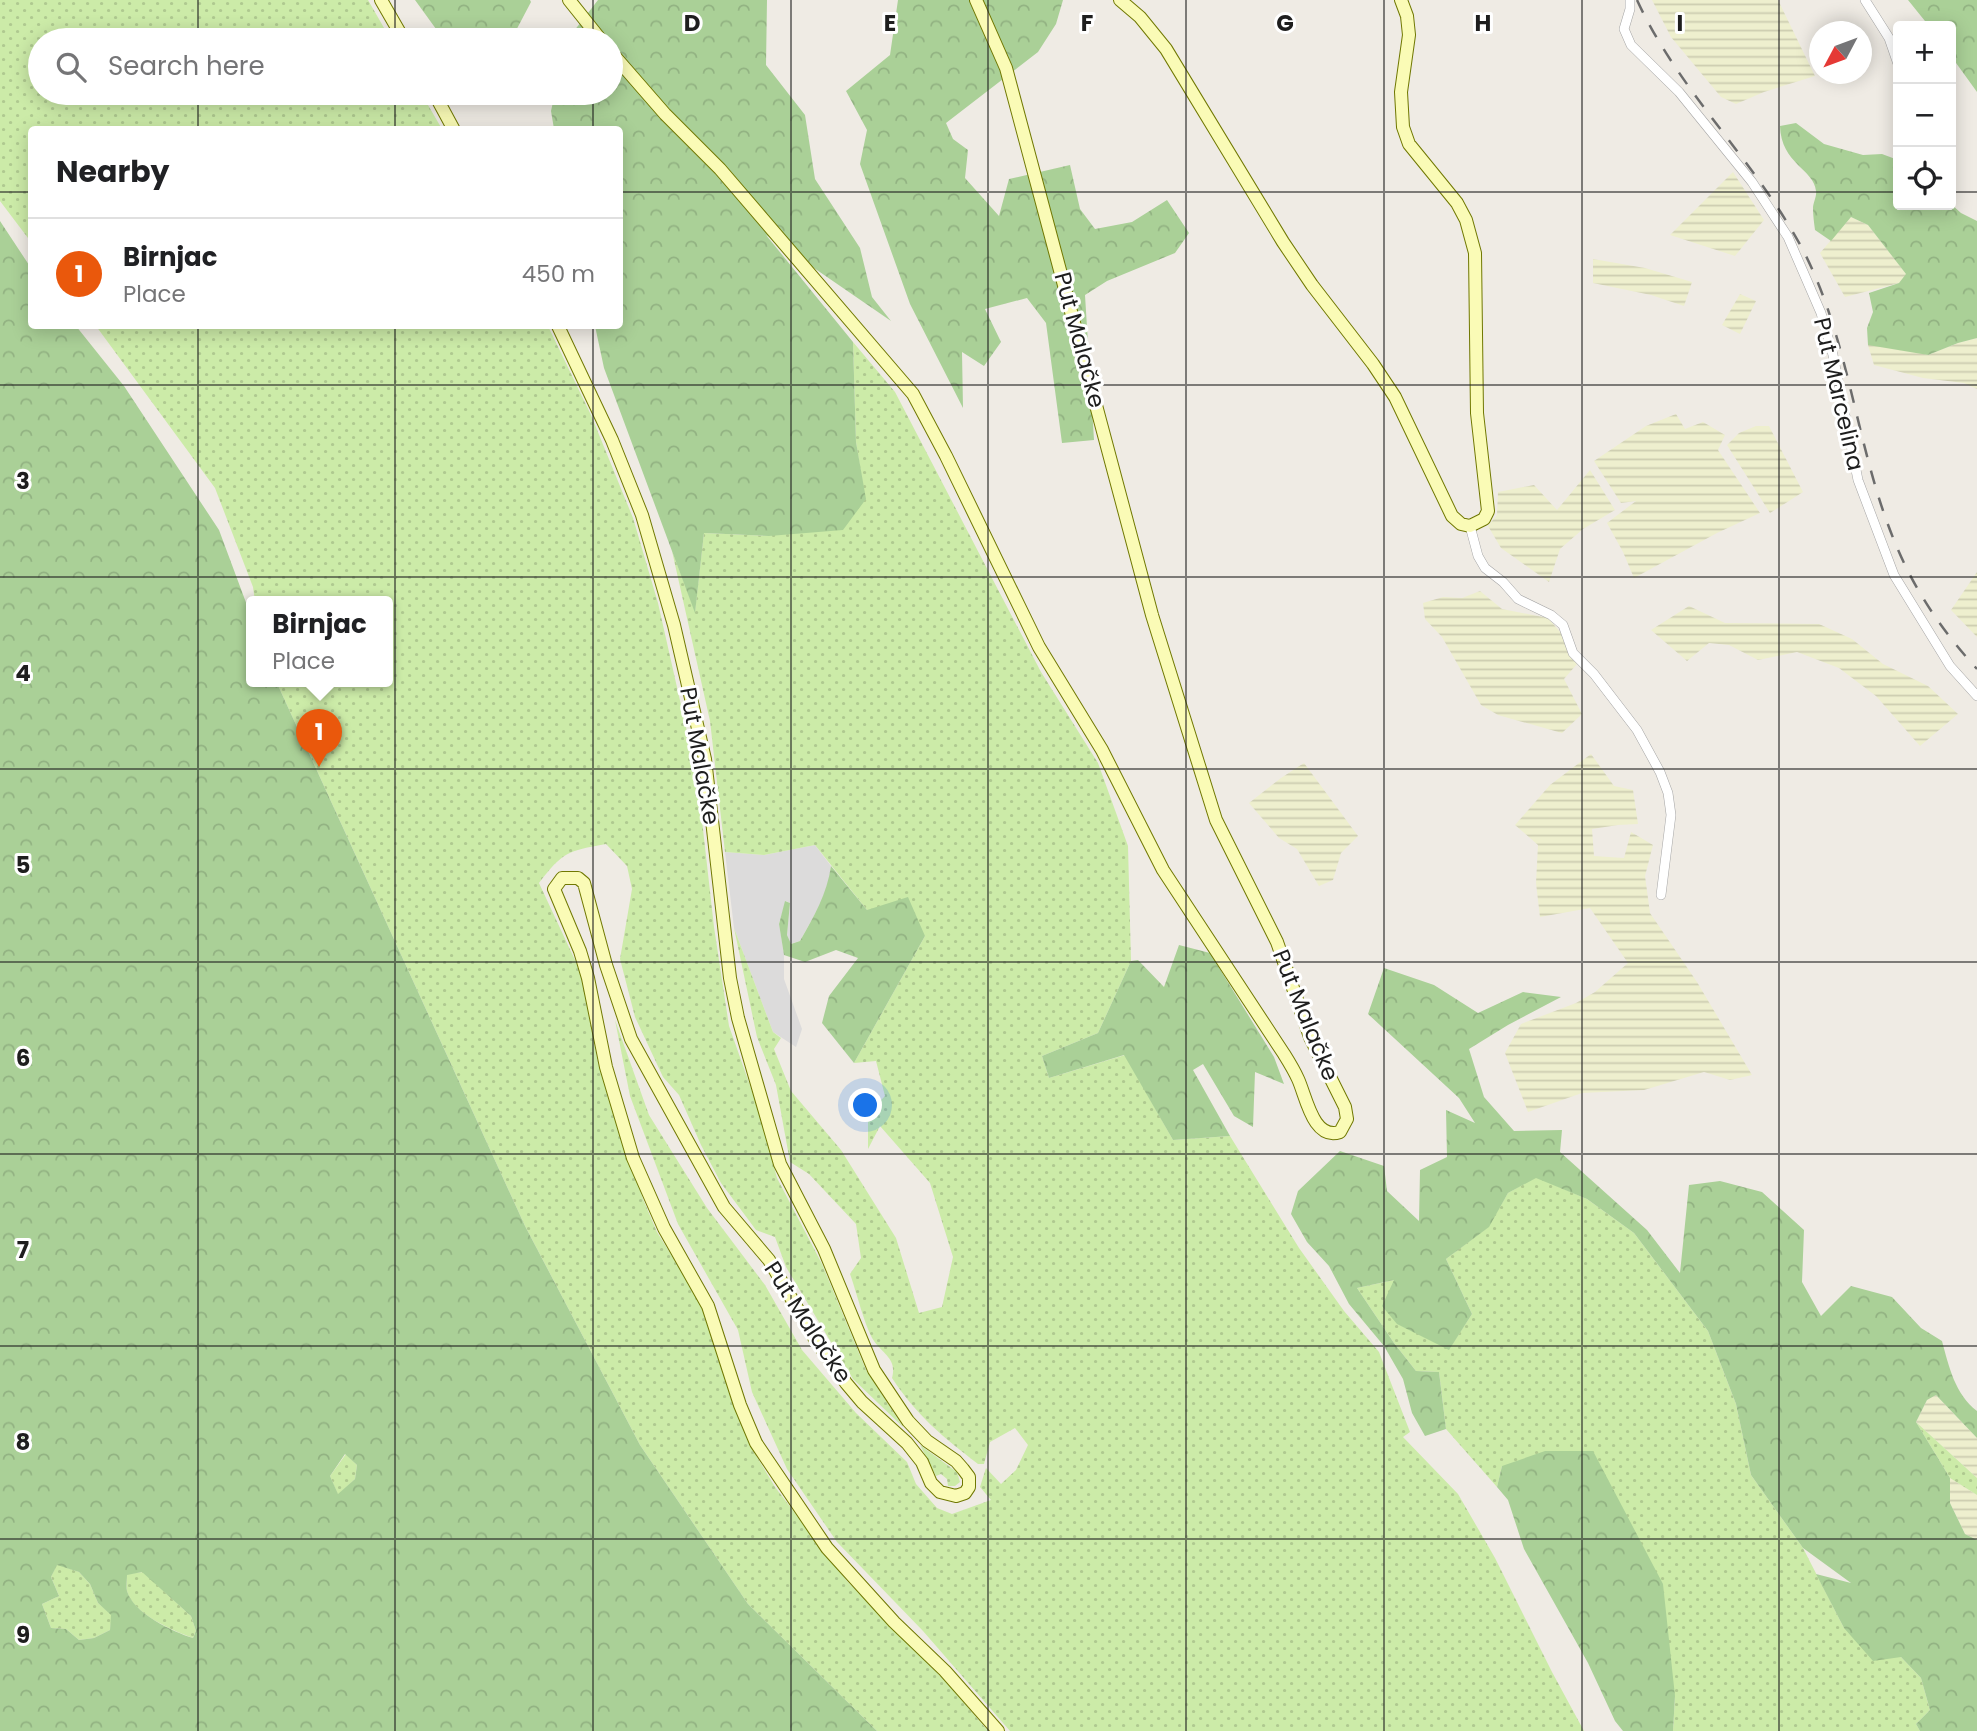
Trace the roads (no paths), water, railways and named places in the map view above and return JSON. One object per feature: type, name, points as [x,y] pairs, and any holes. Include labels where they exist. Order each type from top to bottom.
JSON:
[{"type":"main road","points":[[381,0],[397,28]]},
{"type":"main road","points":[[569,0],[591,28]]},
{"type":"main road","name":"Put Malačke","points":[[623,66],[665,114],[720,169],[913,394],[1039,647],[1102,750],[1163,870],[1284,1054],[1317,1124],[1333,1135],[1345,1127],[1345,1107],[1310,1037],[1277,942],[1216,820],[1152,615],[1006,68],[976,0]]},
{"type":"main road","points":[[1121,0],[1140,17],[1166,49],[1283,242],[1395,397],[1452,516],[1461,524],[1470,526],[1484,519],[1488,511],[1477,413],[1475,253],[1466,220],[1457,203],[1409,144],[1403,127],[1401,92],[1409,35],[1407,16],[1401,0]]},
{"type":"main road","points":[[440,105],[452,126]]},
{"type":"main road","name":"Put Malačke","points":[[559,329],[612,440],[642,514],[674,625],[705,759],[732,991],[780,1164],[824,1249],[874,1370],[908,1421],[927,1441],[964,1469],[969,1477],[969,1487],[965,1493],[957,1496],[940,1492],[931,1483],[922,1462],[907,1443],[862,1402],[816,1339],[769,1259],[724,1208],[631,1039],[606,965],[584,883],[578,878],[562,878],[554,889],[580,951],[588,978],[618,1112],[633,1158],[664,1228],[708,1306],[740,1405],[756,1443],[827,1548],[894,1622],[946,1671],[998,1731]]},
{"type":"street","name":"Put Marcelina","points":[[1630,0],[1624,29],[1631,45],[1657,69],[1700,118],[1752,182],[1788,237],[1821,313],[1833,355],[1858,480],[1894,575],[1950,666],[1977,696]]},
{"type":"street","points":[[1865,0],[1889,38],[1893,50]]},
{"type":"street","points":[[1470,526],[1478,556],[1485,568],[1503,582],[1518,599],[1551,615],[1563,625],[1573,653],[1594,674],[1637,730],[1660,772],[1668,793],[1671,815],[1661,895]]},
{"type":"railway","points":[[1637,0],[1674,66],[1764,188],[1804,252],[1833,324],[1871,472],[1896,545],[1931,610],[1977,669]]},
{"type":"place","name":"Birnjac","points":[[319,767]]}]
